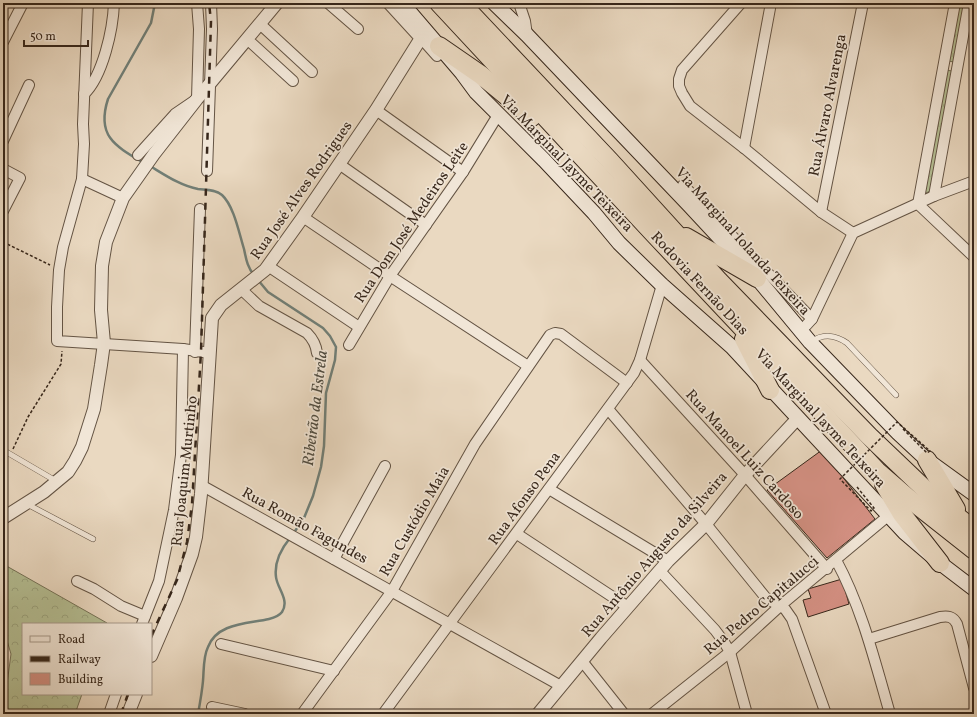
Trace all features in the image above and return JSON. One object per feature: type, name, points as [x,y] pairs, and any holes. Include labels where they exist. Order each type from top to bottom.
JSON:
[{"type":"highway","name":"Rodovia Fernão Dias","points":[[439,3],[733,319],[877,471],[934,520],[974,550]]},
{"type":"highway","name":"Rodovia Fernão Dias","points":[[461,3],[610,161],[719,281],[873,441],[933,497],[970,527]]},
{"type":"highway","points":[[438,51],[481,75],[532,116],[566,139]]},
{"type":"highway","points":[[670,227],[757,278]]},
{"type":"highway","points":[[733,319],[770,390]]},
{"type":"highway","points":[[927,460],[948,497],[970,527]]},
{"type":"highway","points":[[877,471],[902,514],[940,563]]},
{"type":"main road","name":"Via Marginal Jayme Teixeira","points":[[402,3],[438,51],[462,73],[476,92],[498,116],[544,160],[594,213],[619,243],[662,285],[732,347],[770,390],[905,533],[940,563],[974,589]]},
{"type":"main road","name":"Via Marginal Iolanda Teixeira","points":[[494,3],[527,35],[757,278],[810,342],[898,433],[927,460],[974,494]]},
{"type":"street","points":[[3,42],[23,3]]},
{"type":"street","points":[[88,3],[82,179],[63,247],[59,270],[57,308],[60,341],[183,349],[195,352],[210,353]]},
{"type":"street","points":[[84,94],[91,88],[99,72],[109,39],[114,3]]},
{"type":"street","points":[[197,3],[199,29],[197,99]]},
{"type":"street","points":[[207,171],[212,29],[211,3]]},
{"type":"street","points":[[3,518],[44,492],[68,472],[75,461],[89,428],[102,365],[104,343],[101,310],[102,266],[106,242],[123,198],[154,154],[197,99],[277,3]]},
{"type":"street","points":[[328,3],[358,29]]},
{"type":"street","points":[[389,3],[421,38],[438,51]]},
{"type":"street","points":[[519,3],[525,21],[527,35]]},
{"type":"street","points":[[744,148],[771,3]]},
{"type":"street","name":"Rua Álvaro Alvarenga","points":[[821,212],[863,3]]},
{"type":"street","points":[[918,204],[955,3]]},
{"type":"street","points":[[934,196],[968,3]]},
{"type":"street","points":[[738,4],[682,70],[679,79],[679,86],[682,93],[690,106],[744,148],[821,212],[854,233]]},
{"type":"street","points":[[260,24],[312,72]]},
{"type":"street","name":"Rua José Alves Rodrigues","points":[[210,353],[210,325],[212,318],[221,305],[266,268],[303,217],[376,110],[421,38]]},
{"type":"street","points":[[247,39],[293,81]]},
{"type":"street","points":[[944,65],[957,68]]},
{"type":"street","points":[[3,141],[29,85]]},
{"type":"street","points":[[138,155],[175,114],[197,99]]},
{"type":"street","points":[[376,110],[463,172]]},
{"type":"street","name":"Rua Dom José Medeiros Leite","points":[[349,344],[390,276],[463,172],[498,116]]},
{"type":"street","points":[[339,164],[426,225]]},
{"type":"street","points":[[3,169],[20,178],[3,212]]},
{"type":"street","points":[[82,179],[123,198]]},
{"type":"street","points":[[801,331],[812,319],[854,233],[934,196],[974,180]]},
{"type":"street","points":[[683,185],[812,319]]},
{"type":"street","points":[[918,204],[974,257]]},
{"type":"street","points":[[195,352],[200,209]]},
{"type":"street","points":[[303,217],[528,366]]},
{"type":"street","points":[[266,268],[359,327]]},
{"type":"street","name":"Rua Afonso Pena","points":[[384,714],[634,373],[640,360],[662,285]]},
{"type":"street","points":[[245,286],[259,306],[307,333],[313,339],[317,353]]},
{"type":"street","name":"Rua Custódio Maia","points":[[302,714],[392,591],[475,444],[546,339],[555,333],[561,334],[627,383]]},
{"type":"street","name":"Rua Joaquim Murtinho","points":[[143,620],[159,581],[174,510],[181,455],[183,349]]},
{"type":"street","name":"Rua Joaquim Murtinho","points":[[152,654],[176,598],[192,554],[196,537],[210,353]]},
{"type":"street","name":"Rua Manoel Luiz Cardoso","points":[[640,360],[745,475],[826,568]]},
{"type":"street","points":[[608,408],[766,598],[788,612],[792,619],[826,714]]},
{"type":"street","name":"Rua Antônio Augusto da Silveira","points":[[541,713],[561,686],[668,561],[706,524],[745,475],[797,419]]},
{"type":"street","points":[[334,559],[385,466]]},
{"type":"street","name":"Rua Romão Fagundes","points":[[201,485],[561,686]]},
{"type":"street","points":[[549,489],[668,561]]},
{"type":"street","name":"Rua Pedro Capitalucci","points":[[652,714],[730,652],[780,606],[888,516]]},
{"type":"street","points":[[517,534],[628,607]]},
{"type":"street","points":[[836,560],[851,589],[869,639],[890,714]]},
{"type":"street","points":[[660,571],[715,630],[730,652],[747,714]]},
{"type":"street","points":[[77,581],[94,589],[143,620]]},
{"type":"street","points":[[869,639],[950,616],[957,624],[974,688]]},
{"type":"street","points":[[220,644],[334,671]]},
{"type":"street","points":[[582,661],[624,714]]},
{"type":"street","points":[[109,714],[116,695]]},
{"type":"street","points":[[128,714],[136,695]]},
{"type":"street","points":[[212,707],[245,714]]},
{"type":"lane","points":[[810,342],[820,336],[834,336],[847,343],[896,395]]},
{"type":"lane","points":[[3,450],[57,481]]},
{"type":"lane","points":[[26,504],[93,539]]},
{"type":"path","points":[[3,242],[59,270]]},
{"type":"path","points":[[11,455],[28,417],[60,364],[60,341]]},
{"type":"path","points":[[856,487],[874,508],[871,511],[840,479],[897,422],[930,451],[927,454],[903,429]]},
{"type":"green space","points":[[958,3],[964,3],[954,62],[948,61]]},
{"type":"green space","points":[[946,70],[952,71],[930,191],[924,194]]},
{"type":"green space","points":[[3,564],[107,623],[22,623],[22,695],[82,695],[75,714],[3,714],[11,654],[3,627]]},
{"type":"building","points":[[822,450],[875,519],[827,558],[767,490]]},
{"type":"building","points":[[842,579],[849,604],[808,617],[803,600],[811,598],[808,589]]},
{"type":"waterway","name":"Ribeirão da Estrela","points":[[144,163],[117,145],[106,131],[104,122],[108,99],[151,23],[155,3]]},
{"type":"waterway","name":"Ribeirão da Estrela","points":[[150,166],[173,180],[192,188],[213,191],[222,195],[233,213],[247,262],[254,275]]},
{"type":"waterway","name":"Ribeirão da Estrela","points":[[258,280],[268,292],[323,328],[330,336],[336,347],[335,360],[326,393],[324,446],[321,467],[313,496],[304,518],[293,534]]},
{"type":"waterway","name":"Ribeirão da Estrela","points":[[198,714],[205,655],[212,639],[225,629],[242,624],[271,619],[278,616],[282,612],[285,603],[276,577],[276,566],[281,551],[290,538]]},
{"type":"railway","points":[[152,634],[177,580],[187,542],[192,504],[201,352],[211,21],[209,3]]},
{"type":"railway","points":[[121,714],[128,695]]}]
